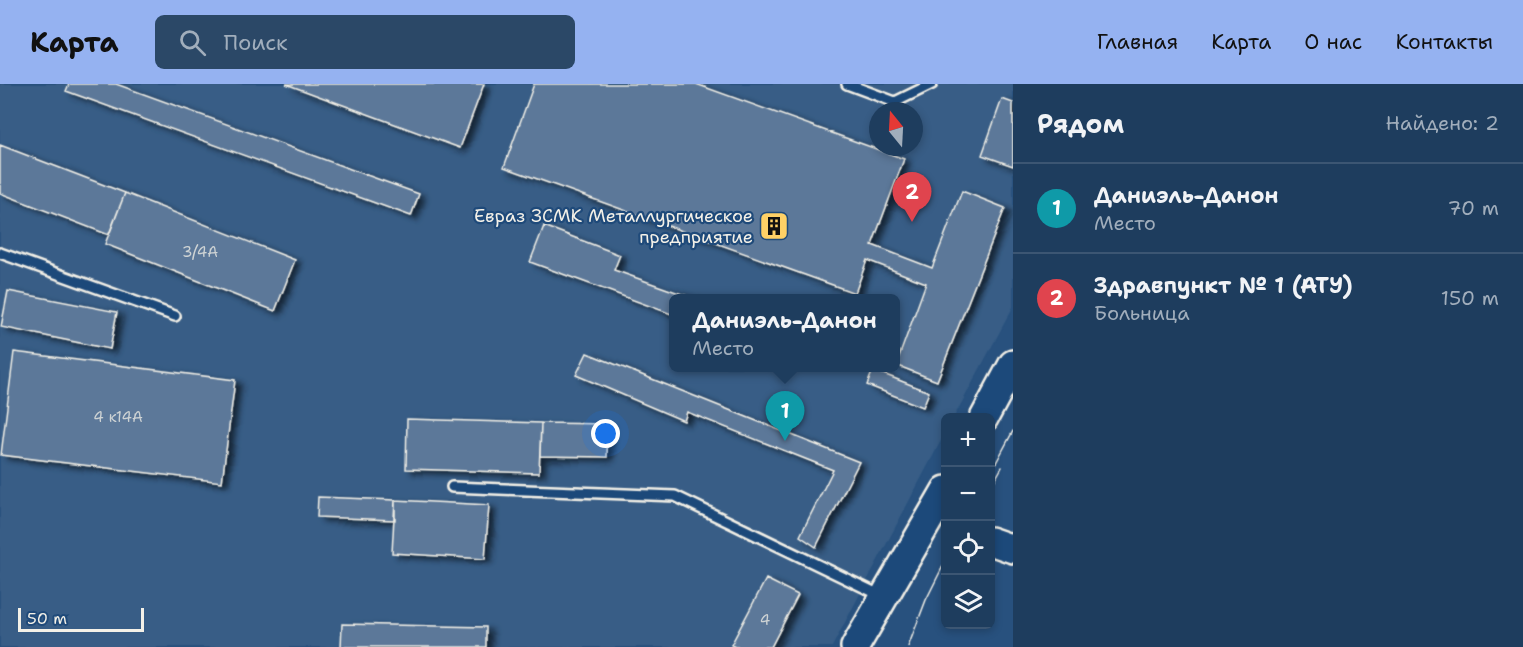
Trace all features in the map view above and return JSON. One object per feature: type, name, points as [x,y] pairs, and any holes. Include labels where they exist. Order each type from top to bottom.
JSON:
[{"type":"street","points":[[986,413],[1013,364]]},
{"type":"street","points":[[855,647],[883,596],[938,522]]},
{"type":"street","points":[[995,543],[1013,549]]},
{"type":"lane","points":[[847,84],[895,102],[932,84]]},
{"type":"lane","points":[[0,254],[175,316]]},
{"type":"lane","points":[[452,487],[675,496],[883,596]]},
{"type":"shaded area","points":[[0,84],[1013,84],[1013,307],[956,413],[941,413],[941,441],[832,647],[0,647]]},
{"type":"building","points":[[69,84],[116,84],[419,194],[411,216],[66,91]]},
{"type":"building","points":[[286,84],[484,84],[460,148]]},
{"type":"building","name":"Евраз ЗСМК Металлургическое предприятие","points":[[534,84],[696,84],[869,146],[869,156],[896,156],[904,159],[872,245],[932,268],[962,191],[1005,208],[937,381],[900,367],[900,354],[926,283],[867,260],[855,293],[504,167]]},
{"type":"building","points":[[1002,99],[1013,103],[1013,166],[982,155]]},
{"type":"building","points":[[0,145],[125,193],[109,235],[0,193]]},
{"type":"building","points":[[125,193],[295,260],[275,311],[105,244]]},
{"type":"building","points":[[544,226],[620,255],[614,270],[682,294],[669,294],[669,313],[530,262]]},
{"type":"building","points":[[8,291],[117,312],[110,349],[1,327]]},
{"type":"building","points":[[14,352],[235,380],[222,482],[1,455]]},
{"type":"building","points":[[587,353],[859,462],[816,547],[800,536],[833,470],[687,412],[684,421],[576,375]]},
{"type":"building","points":[[872,372],[878,372],[929,392],[923,407],[867,385]]},
{"type":"building","points":[[407,419],[541,423],[539,473],[406,469]]},
{"type":"building","points":[[541,423],[608,424],[607,457],[540,456]]},
{"type":"building","points":[[318,497],[395,500],[395,520],[317,517]]},
{"type":"building","points":[[395,500],[489,505],[485,559],[392,553]]},
{"type":"building","points":[[766,579],[798,595],[771,647],[735,647],[731,645]]},
{"type":"building","points":[[342,624],[486,627],[486,647],[341,647]]},
{"type":"tram line","points":[[994,467],[1013,431]]},
{"type":"tram line","points":[[995,480],[1002,467]]},
{"type":"tram line","points":[[908,647],[926,600],[941,570]]},
{"type":"place","name":"Здравпункт № 1 (АТУ)","points":[[912,222]]},
{"type":"place","name":"Евраз ЗСМК Металлургическое предприятие","points":[[774,226]]},
{"type":"place","name":"Даниэль-Данон","points":[[785,441]]}]
